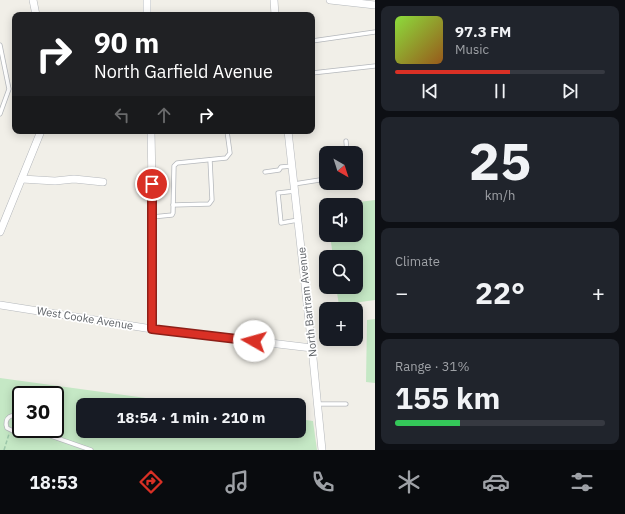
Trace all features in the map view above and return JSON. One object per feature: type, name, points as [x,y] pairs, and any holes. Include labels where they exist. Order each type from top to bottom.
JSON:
[{"type":"street","points":[[33,0],[35,12]]},
{"type":"street","points":[[147,0],[147,12]]},
{"type":"street","points":[[274,0],[275,12]]},
{"type":"street","points":[[330,0],[361,2],[375,5]]},
{"type":"street","points":[[0,232],[40,134]]},
{"type":"street","points":[[150,134],[152,329]]},
{"type":"street","name":"North Bartram Avenue","points":[[288,134],[322,450]]},
{"type":"street","points":[[22,179],[55,180],[74,178],[103,182]]},
{"type":"street","name":"West Cooke Avenue","points":[[0,305],[152,329],[312,348]]},
{"type":"lane","points":[[315,41],[375,32]]},
{"type":"lane","points":[[0,45],[10,89],[0,114]]},
{"type":"lane","points":[[315,73],[375,66]]},
{"type":"lane","points":[[152,217],[172,215],[174,166],[177,163],[226,158],[230,153],[228,134]]},
{"type":"lane","points":[[346,141],[346,146]]},
{"type":"lane","points":[[173,205],[209,204],[212,200],[210,160]]},
{"type":"lane","points":[[265,172],[279,170],[281,167],[292,166]]},
{"type":"lane","points":[[298,220],[281,223],[278,193],[319,181]]},
{"type":"lane","points":[[318,404],[346,404]]},
{"type":"lane","points":[[11,431],[6,425],[8,417],[12,416]]},
{"type":"lane","points":[[57,438],[91,450]]},
{"type":"path","points":[[4,450],[11,431]]},
{"type":"green space","points":[[375,200],[375,300],[361,302],[338,302],[337,294],[363,294],[363,250],[332,250],[331,242],[363,242],[363,201]]},
{"type":"green space","points":[[375,319],[375,383],[366,382],[367,320]]},
{"type":"green space","points":[[0,378],[58,386],[12,386],[12,438],[64,438],[64,387],[146,398],[76,398],[76,438],[306,438],[306,420],[313,421],[317,450],[0,450]]},
{"type":"route","points":[[152,184],[152,329],[254,341]]}]
